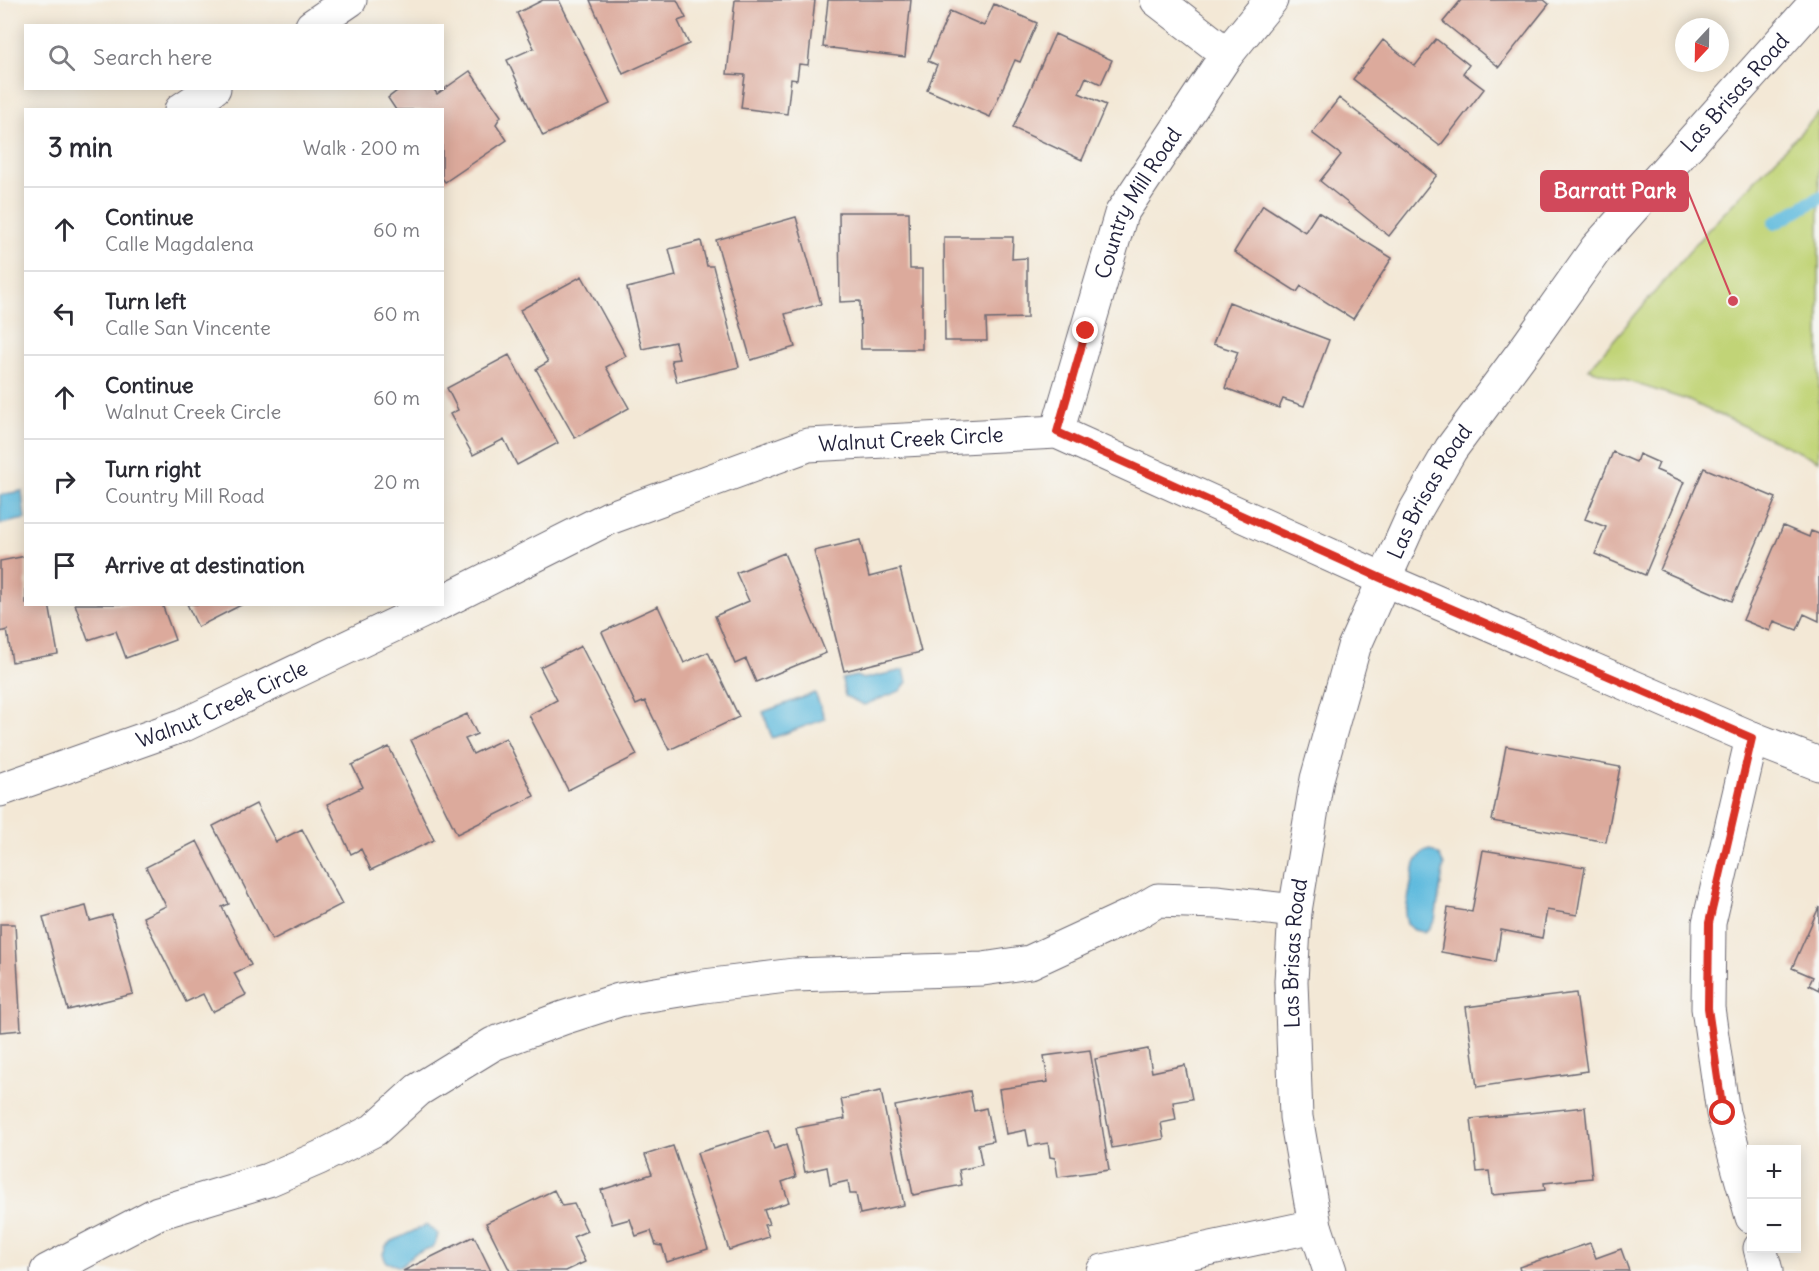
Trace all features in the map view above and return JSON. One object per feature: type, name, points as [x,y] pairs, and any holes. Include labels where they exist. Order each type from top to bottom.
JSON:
[{"type":"street","points":[[315,24],[350,0]]},
{"type":"street","points":[[1157,0],[1227,54]]},
{"type":"street","name":"Country Mill Road","points":[[1057,432],[1121,214],[1227,54],[1271,0]]},
{"type":"street","name":"Las Brisas Road","points":[[1330,1271],[1315,1226],[1296,1117],[1291,981],[1295,911],[1317,779],[1354,647],[1414,513],[1451,449],[1596,249],[1818,0]]},
{"type":"street","points":[[185,108],[211,90]]},
{"type":"street","name":"Walnut Creek Circle","points":[[444,601],[609,518],[808,445],[1057,432],[1383,579],[1752,738],[1819,764]]},
{"type":"street","name":"Walnut Creek Circle","points":[[0,790],[184,725],[434,606]]},
{"type":"street","points":[[1747,1199],[1723,1113],[1708,1008],[1709,923],[1752,738]]},
{"type":"street","points":[[47,1271],[158,1213],[268,1180],[320,1158],[374,1130],[418,1090],[493,1044],[619,1000],[794,975],[983,969],[1030,962],[1136,913],[1158,900],[1216,902],[1295,911]]},
{"type":"street","points":[[1103,1271],[1315,1226]]},
{"type":"street","points":[[1761,1253],[1766,1271]]},
{"type":"green space","points":[[1819,113],[1819,461],[1687,400],[1589,369],[1705,233]]},
{"type":"water","points":[[22,491],[24,519],[0,524],[0,495]]},
{"type":"water","points":[[904,670],[907,682],[900,691],[864,705],[845,696],[842,679],[856,676],[863,679]]},
{"type":"water","points":[[815,693],[825,719],[772,738],[763,712]]},
{"type":"water","points":[[1430,850],[1439,855],[1444,865],[1435,920],[1424,932],[1414,930],[1407,924],[1405,915],[1415,863],[1423,852]]},
{"type":"water","points":[[426,1225],[438,1234],[433,1247],[414,1254],[400,1267],[386,1262],[383,1254],[390,1242]]},
{"type":"building","points":[[543,0],[559,0],[610,104],[543,136],[507,60],[534,48],[517,13]]},
{"type":"building","points":[[590,0],[677,0],[686,18],[678,21],[689,44],[623,74]]},
{"type":"building","points":[[735,0],[815,0],[808,65],[799,64],[797,80],[791,79],[787,114],[741,108],[745,75],[727,74]]},
{"type":"building","points":[[828,0],[911,0],[905,57],[823,47]]},
{"type":"building","points":[[1461,0],[1544,0],[1549,4],[1499,67],[1443,22]]},
{"type":"building","points":[[994,4],[1037,23],[1020,62],[1015,60],[990,117],[927,90],[937,65],[928,61],[950,11],[984,26]]},
{"type":"building","points":[[1055,34],[1112,60],[1101,84],[1086,77],[1079,93],[1106,105],[1082,160],[1013,128]]},
{"type":"building","points":[[1436,39],[1469,65],[1463,73],[1484,89],[1440,146],[1353,79],[1383,40],[1415,66]]},
{"type":"building","points":[[470,71],[501,116],[496,124],[507,140],[445,182],[444,108],[395,108],[388,98],[398,90],[434,90],[437,94]]},
{"type":"building","points":[[1339,98],[1437,175],[1389,236],[1320,181],[1341,155],[1312,133]]},
{"type":"building","points":[[1263,205],[1305,232],[1318,212],[1392,258],[1353,319],[1301,286],[1297,292],[1234,252]]},
{"type":"building","points":[[839,212],[909,212],[910,269],[922,269],[922,349],[861,349],[860,301],[840,302]]},
{"type":"building","points":[[796,217],[821,304],[785,314],[795,347],[751,360],[716,240]]},
{"type":"building","points":[[944,237],[1013,237],[1012,259],[1027,258],[1027,318],[986,319],[987,341],[945,341]]},
{"type":"building","points":[[701,241],[707,266],[713,266],[739,367],[677,382],[671,360],[679,359],[675,342],[642,349],[627,288],[676,276],[669,249]]},
{"type":"building","points":[[582,276],[626,356],[606,367],[629,408],[575,438],[536,369],[548,362],[520,310]]},
{"type":"building","points":[[1229,302],[1329,340],[1304,406],[1283,399],[1279,408],[1225,388],[1238,352],[1213,344]]},
{"type":"building","points":[[509,355],[558,443],[517,465],[504,439],[473,455],[450,414],[458,410],[447,388]]},
{"type":"building","points":[[1613,452],[1636,462],[1639,454],[1659,463],[1656,470],[1684,482],[1645,575],[1595,554],[1606,527],[1585,519]]},
{"type":"building","points":[[1704,468],[1776,498],[1732,601],[1660,570]]},
{"type":"building","points":[[1783,526],[1809,537],[1811,531],[1819,534],[1819,621],[1804,614],[1797,630],[1774,621],[1770,631],[1743,620]]},
{"type":"building","points":[[860,540],[869,577],[900,569],[921,652],[844,671],[814,551]]},
{"type":"building","points":[[784,553],[826,653],[756,682],[746,659],[735,664],[715,616],[749,601],[736,573]]},
{"type":"building","points":[[24,556],[24,606],[49,606],[58,654],[12,662],[7,630],[0,632],[0,561]]},
{"type":"building","points":[[76,606],[163,606],[175,640],[126,658],[116,631],[88,640]]},
{"type":"building","points":[[188,606],[239,606],[198,627]]},
{"type":"building","points":[[658,606],[684,663],[708,652],[739,717],[669,750],[645,701],[636,705],[602,632]]},
{"type":"building","points":[[581,646],[637,755],[568,790],[529,715],[557,700],[540,667]]},
{"type":"building","points":[[467,714],[477,734],[465,739],[473,754],[506,738],[534,796],[457,834],[411,740]]},
{"type":"building","points":[[1506,746],[1620,767],[1606,842],[1492,821]]},
{"type":"building","points":[[389,747],[434,840],[371,870],[361,849],[351,854],[327,804],[363,787],[352,765]]},
{"type":"building","points":[[256,804],[276,842],[302,829],[342,904],[272,940],[213,826]]},
{"type":"building","points":[[197,841],[229,904],[222,907],[251,965],[234,973],[246,995],[212,1012],[203,994],[186,1002],[143,917],[166,906],[146,867]]},
{"type":"building","points":[[1483,850],[1585,867],[1577,915],[1547,910],[1542,938],[1501,930],[1496,962],[1441,952],[1448,908],[1472,912]]},
{"type":"building","points":[[86,906],[90,921],[112,915],[133,994],[68,1010],[43,917]]},
{"type":"building","points":[[1819,907],[1819,990],[1809,985],[1813,977],[1792,968]]},
{"type":"building","points":[[0,924],[15,924],[21,1030],[0,1032]]},
{"type":"building","points":[[1576,993],[1587,1071],[1477,1087],[1466,1007]]},
{"type":"building","points":[[1148,1049],[1152,1072],[1185,1065],[1192,1099],[1173,1102],[1176,1120],[1161,1123],[1164,1139],[1112,1148],[1095,1059]]},
{"type":"building","points":[[1090,1050],[1109,1170],[1058,1177],[1055,1158],[1050,1157],[1048,1143],[1029,1146],[1026,1130],[1006,1134],[999,1089],[1048,1082],[1044,1056]]},
{"type":"building","points":[[881,1091],[904,1205],[860,1214],[856,1194],[850,1194],[848,1181],[830,1185],[827,1167],[805,1172],[796,1128],[845,1119],[841,1099]]},
{"type":"building","points":[[970,1091],[974,1111],[986,1108],[993,1141],[978,1144],[982,1165],[959,1170],[962,1185],[913,1195],[895,1106]]},
{"type":"building","points":[[1585,1107],[1592,1178],[1544,1183],[1545,1190],[1492,1195],[1489,1171],[1477,1172],[1471,1119]]},
{"type":"building","points":[[768,1131],[774,1149],[786,1145],[796,1177],[782,1182],[789,1202],[764,1210],[769,1224],[764,1225],[769,1237],[729,1250],[697,1153]]},
{"type":"building","points":[[673,1146],[708,1249],[667,1262],[662,1246],[656,1245],[651,1231],[636,1236],[630,1219],[612,1224],[601,1190],[652,1174],[645,1155]]},
{"type":"building","points":[[554,1190],[562,1206],[574,1204],[587,1231],[573,1237],[585,1262],[566,1271],[510,1271],[486,1223]]},
{"type":"building","points":[[474,1236],[491,1271],[403,1271]]},
{"type":"building","points":[[1590,1243],[1596,1258],[1621,1249],[1629,1271],[1520,1271],[1519,1267]]},
{"type":"waterway","points":[[1775,223],[1819,198]]},
{"type":"place","name":"Barratt Park","points":[[1733,301]]},
{"type":"route","points":[[1086,331],[1057,432],[1383,579],[1752,738],[1709,923],[1708,1008],[1723,1113]]}]
